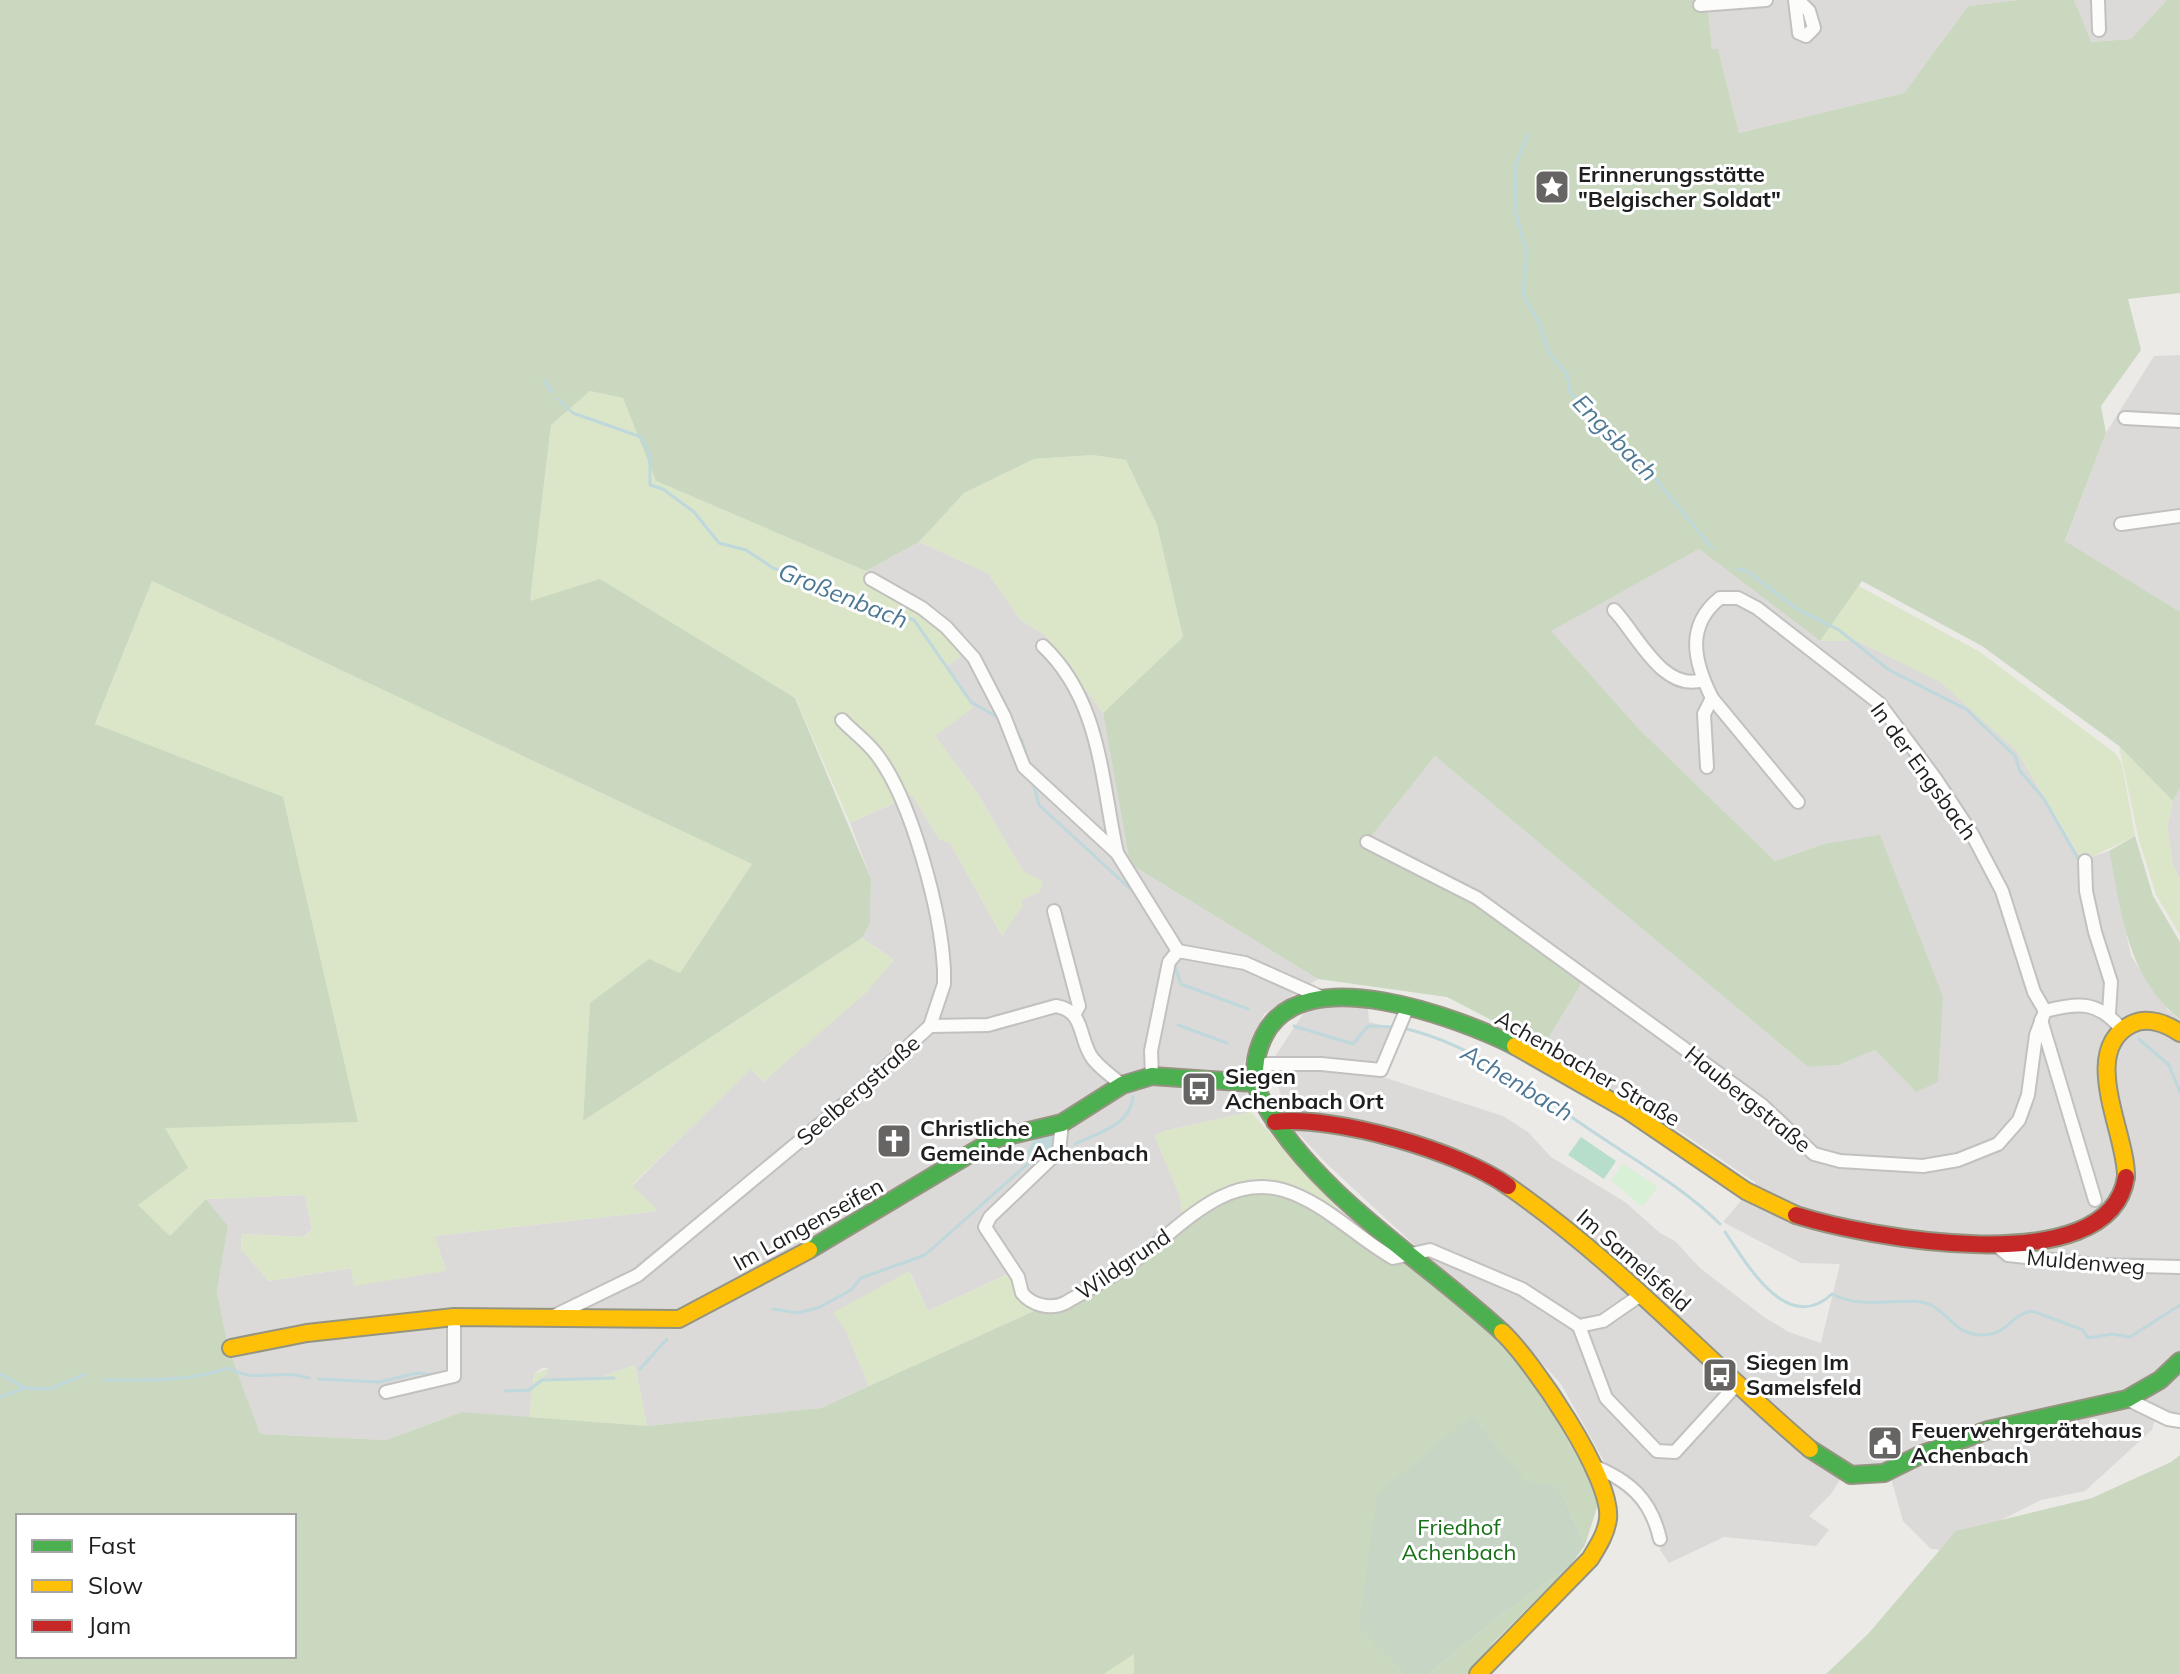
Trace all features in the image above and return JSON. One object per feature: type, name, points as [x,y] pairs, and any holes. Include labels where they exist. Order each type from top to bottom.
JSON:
[{"type":"street","points":[[1700,5],[1766,0]]},
{"type":"street","points":[[2098,0],[2099,30]]},
{"type":"street","points":[[2125,418],[2180,421]]},
{"type":"street","points":[[2121,524],[2180,516]]},
{"type":"street","points":[[871,579],[922,608],[958,639],[974,658],[1024,767],[1117,853],[1178,951],[1245,963],[1321,997]]},
{"type":"street","name":"In der Engsbach","points":[[1798,802],[1712,698],[1703,680],[1697,657],[1697,628],[1704,610],[1720,598],[1738,598],[1757,608],[1879,703],[1972,834],[2002,891],[2043,1015],[2095,1200]]},
{"type":"street","points":[[1614,610],[1672,677],[1690,684],[1703,680]]},
{"type":"street","points":[[1043,646],[1057,658],[1084,703],[1100,748],[1117,853]]},
{"type":"street","points":[[1707,767],[1704,714],[1712,698]]},
{"type":"street","name":"Seelbergstraße","points":[[551,1318],[638,1275],[860,1091],[930,1026],[944,984],[944,970],[925,868],[895,785],[878,755],[842,720]]},
{"type":"street","name":"Haubergstraße","points":[[1367,842],[1477,898],[1762,1105],[1814,1154],[1840,1161],[1923,1166],[1958,1160],[1998,1144],[2014,1127],[2023,1107],[2043,1015]]},
{"type":"street","points":[[2085,861],[2086,891],[2111,982],[2109,1013]]},
{"type":"street","points":[[1054,911],[1079,1006],[1075,1013]]},
{"type":"street","points":[[1152,1076],[1151,1051],[1166,976],[1169,962],[1178,951]]},
{"type":"street","points":[[1321,997],[1301,1002],[1273,1022],[1264,1035],[1255,1064],[1254,1083],[1275,1122],[1331,1184],[1410,1256],[1485,1313],[1520,1349],[1553,1396],[1606,1496],[1608,1520],[1602,1542],[1585,1566],[1504,1641],[1478,1674]]},
{"type":"street","name":"Achenbacher Straße","points":[[1321,997],[1408,1006],[1446,1016],[1518,1049],[1648,1124],[1780,1210],[1803,1219],[1862,1231],[1996,1245],[2055,1238],[2102,1220],[2115,1207],[2124,1188],[2126,1166],[2107,1064],[2115,1039],[2122,1030]]},
{"type":"street","points":[[2043,1015],[2076,1004],[2109,1013],[2122,1030],[2136,1023],[2154,1021],[2180,1033]]},
{"type":"street","points":[[930,1026],[988,1025],[1056,1006],[1075,1013],[1092,1058],[1122,1085]]},
{"type":"street","points":[[1255,1064],[1321,1064],[1381,1070],[1408,1006]]},
{"type":"street","name":"Im Langenseifen","points":[[231,1348],[307,1333],[454,1317],[679,1319],[853,1227],[995,1139],[1062,1123],[1122,1085],[1152,1076],[1254,1083]]},
{"type":"street","name":"Im Samelsfeld","points":[[1275,1122],[1302,1119],[1417,1145],[1468,1163],[1503,1182],[1546,1212],[1642,1294],[1819,1456],[1851,1475],[1884,1473],[1929,1451],[2019,1421],[2127,1399],[2160,1380],[2180,1361]]},
{"type":"street","name":"Wildgrund","points":[[1062,1123],[1059,1151],[990,1217],[985,1227],[1018,1277],[1022,1293],[1038,1304],[1056,1308],[1065,1303],[1132,1262],[1208,1204],[1244,1188],[1282,1190],[1311,1202],[1393,1258],[1410,1256]]},
{"type":"street","name":"Muldenweg","points":[[1996,1245],[2008,1255],[2098,1265],[2180,1267]]},
{"type":"street","points":[[1410,1256],[1430,1250],[1522,1289],[1579,1326],[1606,1398],[1657,1451],[1675,1452],[1738,1383]]},
{"type":"street","points":[[1579,1326],[1603,1321],[1642,1294]]},
{"type":"street","points":[[386,1392],[454,1376],[454,1317]]},
{"type":"street","points":[[2127,1399],[2180,1421]]},
{"type":"street","points":[[1591,1465],[1633,1488],[1655,1514],[1660,1539]]},
{"type":"shaded area","points":[[1707,0],[2018,0],[1968,6],[1904,93],[1739,133],[1718,50],[1712,50]]},
{"type":"shaded area","points":[[2074,0],[2167,0],[2131,39],[2090,42]]},
{"type":"shaded area","points":[[2180,355],[2180,612],[2065,542],[2106,433],[2154,356]]},
{"type":"shaded area","points":[[919,542],[988,573],[1020,619],[1046,636],[1103,713],[1130,864],[1318,979],[1264,1014],[1241,1070],[1251,1112],[1164,1131],[1155,1136],[1179,1194],[1184,1220],[1056,1301],[1032,1294],[1021,1268],[928,1311],[910,1272],[846,1331],[869,1386],[821,1408],[647,1426],[635,1365],[598,1378],[543,1378],[548,1368],[542,1368],[534,1374],[529,1420],[462,1412],[386,1440],[259,1434],[228,1347],[217,1291],[228,1226],[206,1199],[305,1195],[312,1229],[304,1237],[242,1234],[241,1249],[269,1281],[351,1268],[355,1285],[446,1270],[434,1236],[657,1211],[632,1186],[751,1068],[763,1082],[893,959],[862,938],[870,923],[871,879],[850,823],[912,795],[939,839],[950,843],[1002,936],[1020,900],[1023,871],[976,791],[935,736],[947,666],[975,646],[940,611],[866,571]]},
{"type":"shaded area","points":[[1699,549],[1820,641],[1857,641],[1940,681],[2016,750],[2082,860],[2109,851],[2131,956],[2168,1010],[2180,1019],[2180,1424],[2155,1419],[2152,1430],[2085,1491],[2041,1500],[1942,1550],[1931,1549],[1903,1521],[1887,1464],[1868,1468],[1850,1464],[1831,1494],[1809,1516],[1829,1530],[1816,1546],[1724,1537],[1669,1563],[1660,1550],[1661,1526],[1606,1465],[1561,1384],[1501,1318],[1450,1278],[1328,1165],[1294,1129],[1284,1108],[1272,1061],[1305,1011],[1324,1002],[1368,1008],[1369,1022],[1394,1028],[1377,1075],[1503,1116],[1528,1132],[1551,1157],[1625,1202],[1660,1233],[1675,1241],[1700,1268],[1764,1317],[1789,1332],[1821,1343],[1840,1264],[1801,1263],[1723,1222],[1756,1183],[1660,1118],[1543,1047],[1583,981],[1370,838],[1435,756],[1808,1067],[1839,1065],[1875,1050],[1916,1092],[1824,844],[1775,861],[1638,728],[1550,631]]},
{"type":"shaded area","points":[[2180,788],[2180,879],[2173,866],[2167,826],[2173,801]]},
{"type":"green space","points":[[0,0],[1707,0],[1712,49],[1718,49],[1739,133],[1904,93],[1968,6],[2018,0],[2074,0],[2091,42],[2131,39],[2167,0],[2180,0],[2180,293],[2128,299],[2141,350],[2101,406],[2106,433],[2065,541],[2180,612],[2180,788],[2173,801],[2119,746],[1982,646],[1862,581],[1820,641],[1699,549],[1551,631],[1638,728],[1775,861],[1824,844],[1880,835],[1943,997],[1938,1082],[1916,1092],[1875,1050],[1839,1065],[1808,1067],[1435,756],[1370,838],[1487,903],[1583,981],[1543,1047],[1447,997],[1318,979],[1130,864],[1103,713],[1183,637],[1157,525],[1126,460],[1093,455],[1034,459],[964,493],[919,542],[866,571],[656,481],[623,398],[590,391],[551,425],[530,601],[600,579],[795,698],[871,879],[870,923],[862,938],[583,1121],[590,1003],[649,959],[680,973],[752,864],[152,581],[95,724],[283,797],[358,1122],[165,1128],[188,1168],[138,1205],[170,1236],[206,1199],[228,1226],[217,1291],[228,1347],[260,1434],[386,1440],[462,1412],[647,1426],[821,1408],[1056,1301],[1239,1184],[1337,1208],[1522,1359],[1600,1498],[1585,1545],[1559,1487],[1524,1481],[1472,1415],[1360,1627],[1404,1674],[1134,1674],[1134,1654],[1104,1674],[0,1674]]},
{"type":"green space","points":[[590,391],[623,398],[656,481],[866,571],[940,611],[975,646],[947,666],[973,708],[935,736],[976,791],[1023,871],[1043,881],[1040,892],[1021,900],[1023,905],[1002,936],[950,843],[939,839],[912,795],[850,823],[795,697],[530,602],[551,425]]},
{"type":"green space","points":[[1093,455],[1126,460],[1157,525],[1183,637],[1103,713],[1046,636],[1020,619],[988,573],[919,542],[964,493],[1034,459]]},
{"type":"green space","points":[[152,581],[752,864],[680,973],[590,1003],[583,1121],[862,938],[894,960],[867,992],[763,1082],[751,1069],[632,1185],[658,1211],[435,1236],[446,1271],[355,1286],[350,1268],[269,1281],[241,1249],[242,1234],[305,1237],[312,1229],[305,1195],[206,1199],[170,1236],[138,1206],[164,1128],[95,725]]},
{"type":"green space","points":[[1857,585],[1980,652],[2115,753],[2122,764],[2135,836],[2083,861],[2016,750],[1940,682],[1857,641],[1820,641]]},
{"type":"green space","points":[[2119,746],[2173,801],[2167,826],[2173,866],[2180,879],[2180,935],[2156,895],[2139,840]]},
{"type":"green space","points":[[2135,836],[2153,896],[2180,942],[2180,1019],[2148,984],[2123,920],[2109,851]]},
{"type":"green space","points":[[1251,1112],[1337,1208],[1239,1184],[1184,1220],[1179,1194],[1155,1136],[1164,1131]]},
{"type":"green space","points":[[1581,1137],[1616,1161],[1604,1179],[1568,1155]]},
{"type":"green space","points":[[1623,1164],[1658,1187],[1642,1207],[1611,1180]]},
{"type":"green space","points":[[1022,1268],[1032,1294],[1056,1301],[869,1386],[846,1331],[833,1313],[909,1271],[928,1311]]},
{"type":"green space","points":[[635,1365],[647,1426],[529,1420],[534,1374],[549,1368],[544,1378],[598,1378]]},
{"type":"green space","name":"Friedhof Achenbach","points":[[1472,1415],[1524,1480],[1559,1487],[1585,1545],[1570,1566],[1501,1615],[1429,1674],[1404,1674],[1359,1627],[1377,1495]]},
{"type":"green space","points":[[2180,1455],[2180,1674],[1826,1674],[1868,1634],[1956,1531],[2092,1498]]},
{"type":"green space","points":[[1570,1566],[1493,1643],[1473,1674],[1429,1674],[1501,1615]]},
{"type":"green space","points":[[1135,1653],[1134,1674],[1104,1674]]},
{"type":"water","points":[[1048,1133],[1057,1136],[1055,1145],[1034,1165],[1029,1162],[1028,1150],[1036,1136]]},
{"type":"waterway","name":"Engsbach","points":[[1528,135],[1515,166],[1516,214],[1527,254],[1523,294],[1539,323],[1549,353],[1567,374],[1570,393],[1626,443],[1712,548]]},
{"type":"waterway","name":"Großenbach","points":[[544,380],[552,391]]},
{"type":"waterway","name":"Großenbach","points":[[558,399],[573,413],[641,437],[650,455],[650,485],[663,489],[694,512],[719,543],[746,550],[773,568],[824,586],[837,595],[914,620],[971,702],[999,718]]},
{"type":"waterway","points":[[1737,569],[1747,571],[1797,609],[1839,630],[1889,670],[1966,709],[2015,756],[2020,771],[2044,799],[2080,862]]},
{"type":"waterway","name":"Großenbach","points":[[1016,734],[1022,740],[1028,763]]},
{"type":"waterway","name":"Großenbach","points":[[1033,782],[1039,805],[1137,895]]},
{"type":"waterway","name":"Engsbach","points":[[2080,890],[2089,932]]},
{"type":"waterway","name":"Großenbach","points":[[1174,964],[1181,984],[1248,1009]]},
{"type":"waterway","name":"Achenbach","points":[[1178,1025],[1227,1043]]},
{"type":"waterway","name":"Achenbach","points":[[1294,1026],[1353,1044],[1368,1026],[1395,1027]]},
{"type":"waterway","name":"Achenbach","points":[[1403,1028],[1431,1036],[1482,1059],[1663,1178],[1720,1224]]},
{"type":"waterway","name":"Engsbach","points":[[2139,1039],[2169,1065],[2180,1092]]},
{"type":"waterway","name":"Achenbach","points":[[1075,1144],[1120,1121],[1131,1107],[1133,1097]]},
{"type":"waterway","name":"Achenbach","points":[[773,1309],[798,1313],[820,1307],[851,1290],[861,1278],[925,1255],[1031,1161]]},
{"type":"waterway","name":"Achenbach","points":[[1725,1232],[1770,1291],[1799,1307],[1815,1305],[1832,1294],[1858,1302],[1922,1302],[1938,1309],[1961,1329],[1984,1335],[1999,1331],[2019,1316],[2032,1311],[2083,1330],[2088,1338],[2112,1334],[2130,1337],[2180,1305]]},
{"type":"waterway","name":"Achenbach","points":[[640,1369],[667,1339]]},
{"type":"waterway","name":"Achenbach","points":[[104,1380],[182,1378],[228,1368],[249,1375],[287,1374],[309,1378]]},
{"type":"waterway","name":"Achenbach","points":[[319,1379],[379,1382],[417,1373],[434,1375]]},
{"type":"waterway","points":[[0,1374],[25,1388]]},
{"type":"waterway","name":"Achenbach","points":[[0,1397],[25,1388],[50,1389],[85,1374]]},
{"type":"waterway","name":"Achenbach","points":[[505,1391],[529,1390],[542,1380],[614,1378]]},
{"type":"traffic: fast","points":[[1502,1332],[1373,1225],[1311,1167],[1262,1100],[1256,1084],[1255,1068],[1264,1036],[1283,1013],[1311,1001],[1345,998],[1383,1001],[1421,1010],[1515,1046]]},
{"type":"traffic: fast","points":[[809,1250],[995,1139],[1062,1123],[1122,1085],[1152,1076],[1254,1083]]},
{"type":"traffic: fast","points":[[1810,1449],[1851,1475],[1884,1473],[1920,1455],[1988,1430],[2127,1399],[2160,1380],[2180,1361]]},
{"type":"traffic: slow","points":[[2126,1177],[2109,1094],[2108,1053],[2116,1036],[2138,1022],[2157,1022],[2180,1033]]},
{"type":"traffic: slow","points":[[1515,1046],[1627,1110],[1746,1191],[1796,1215]]},
{"type":"traffic: slow","points":[[1508,1186],[1625,1280],[1810,1449]]},
{"type":"traffic: slow","points":[[231,1348],[307,1333],[454,1317],[679,1319],[809,1250]]},
{"type":"traffic: slow","points":[[1478,1674],[1590,1559],[1604,1535],[1608,1519],[1606,1500],[1585,1449],[1532,1367],[1502,1332]]},
{"type":"traffic: jam","points":[[1275,1122],[1330,1124],[1395,1138],[1459,1160],[1508,1186]]},
{"type":"traffic: jam","points":[[1796,1215],[1874,1233],[1927,1241],[1981,1244],[2033,1242],[2077,1231],[2110,1210],[2126,1177]]},
{"type":"place","name":"Erinnerungsstätte \"Belgischer Soldat\"","points":[[1552,187]]},
{"type":"place","name":"Siegen Achenbach Ort","points":[[1199,1089]]},
{"type":"place","name":"Christliche Gemeinde Achenbach","points":[[894,1141]]},
{"type":"place","name":"Siegen Im Samelsfeld","points":[[1720,1375]]},
{"type":"place","name":"Feuerwehrgerätehaus Achenbach","points":[[1885,1443]]}]
